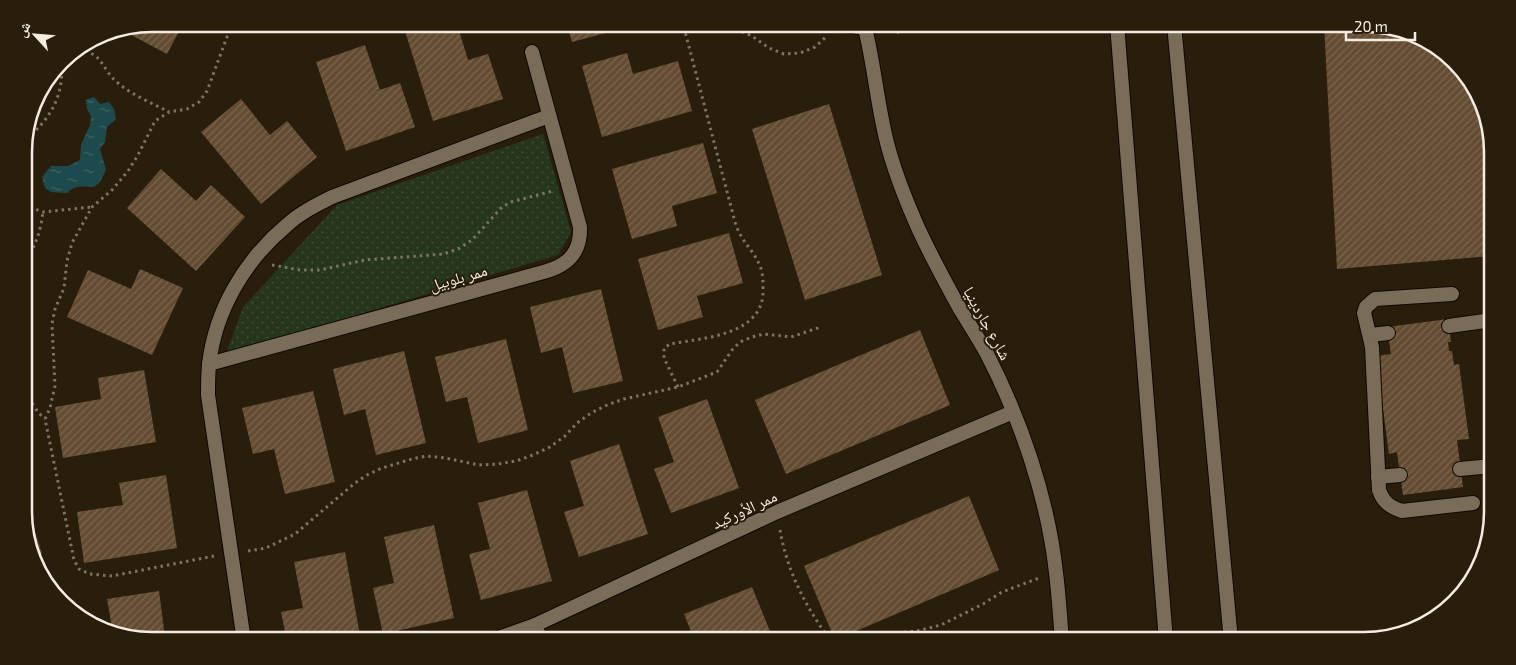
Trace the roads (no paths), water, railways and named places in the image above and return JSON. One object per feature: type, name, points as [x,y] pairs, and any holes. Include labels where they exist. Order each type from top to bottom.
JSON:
[{"type":"street","name":"شارع جاردينيا","points":[[865,33],[883,127],[897,174],[915,221],[936,266],[987,353],[1028,451],[1049,531],[1056,572],[1061,632]]},
{"type":"street","points":[[1118,33],[1165,632]]},
{"type":"street","points":[[1175,33],[1230,632]]},
{"type":"street","name":"ممر بلوبيل","points":[[209,364],[557,268],[565,263],[578,246],[580,237],[579,222],[532,52]]},
{"type":"street","points":[[243,632],[208,395],[209,364],[214,336],[236,284],[269,241],[309,209],[332,197],[549,116]]},
{"type":"street","points":[[1452,294],[1374,299],[1366,307],[1364,314],[1370,335],[1379,490],[1381,497],[1387,504],[1394,509],[1402,511],[1473,503]]},
{"type":"street","points":[[1449,326],[1484,321]]},
{"type":"street","points":[[1370,335],[1388,333]]},
{"type":"street","name":"ممر الأوركيد","points":[[514,632],[535,624],[777,512],[1013,412]]},
{"type":"street","points":[[1460,469],[1484,467]]},
{"type":"street","points":[[1378,477],[1400,475]]},
{"type":"street","points":[[535,624],[538,632]]},
{"type":"water","points":[[94,97],[100,104],[109,102],[114,109],[116,119],[107,127],[105,142],[100,149],[106,170],[100,182],[94,187],[76,187],[67,193],[51,192],[45,188],[42,177],[51,166],[68,166],[80,160],[81,145],[90,125],[91,116],[87,109],[86,100]]}]
